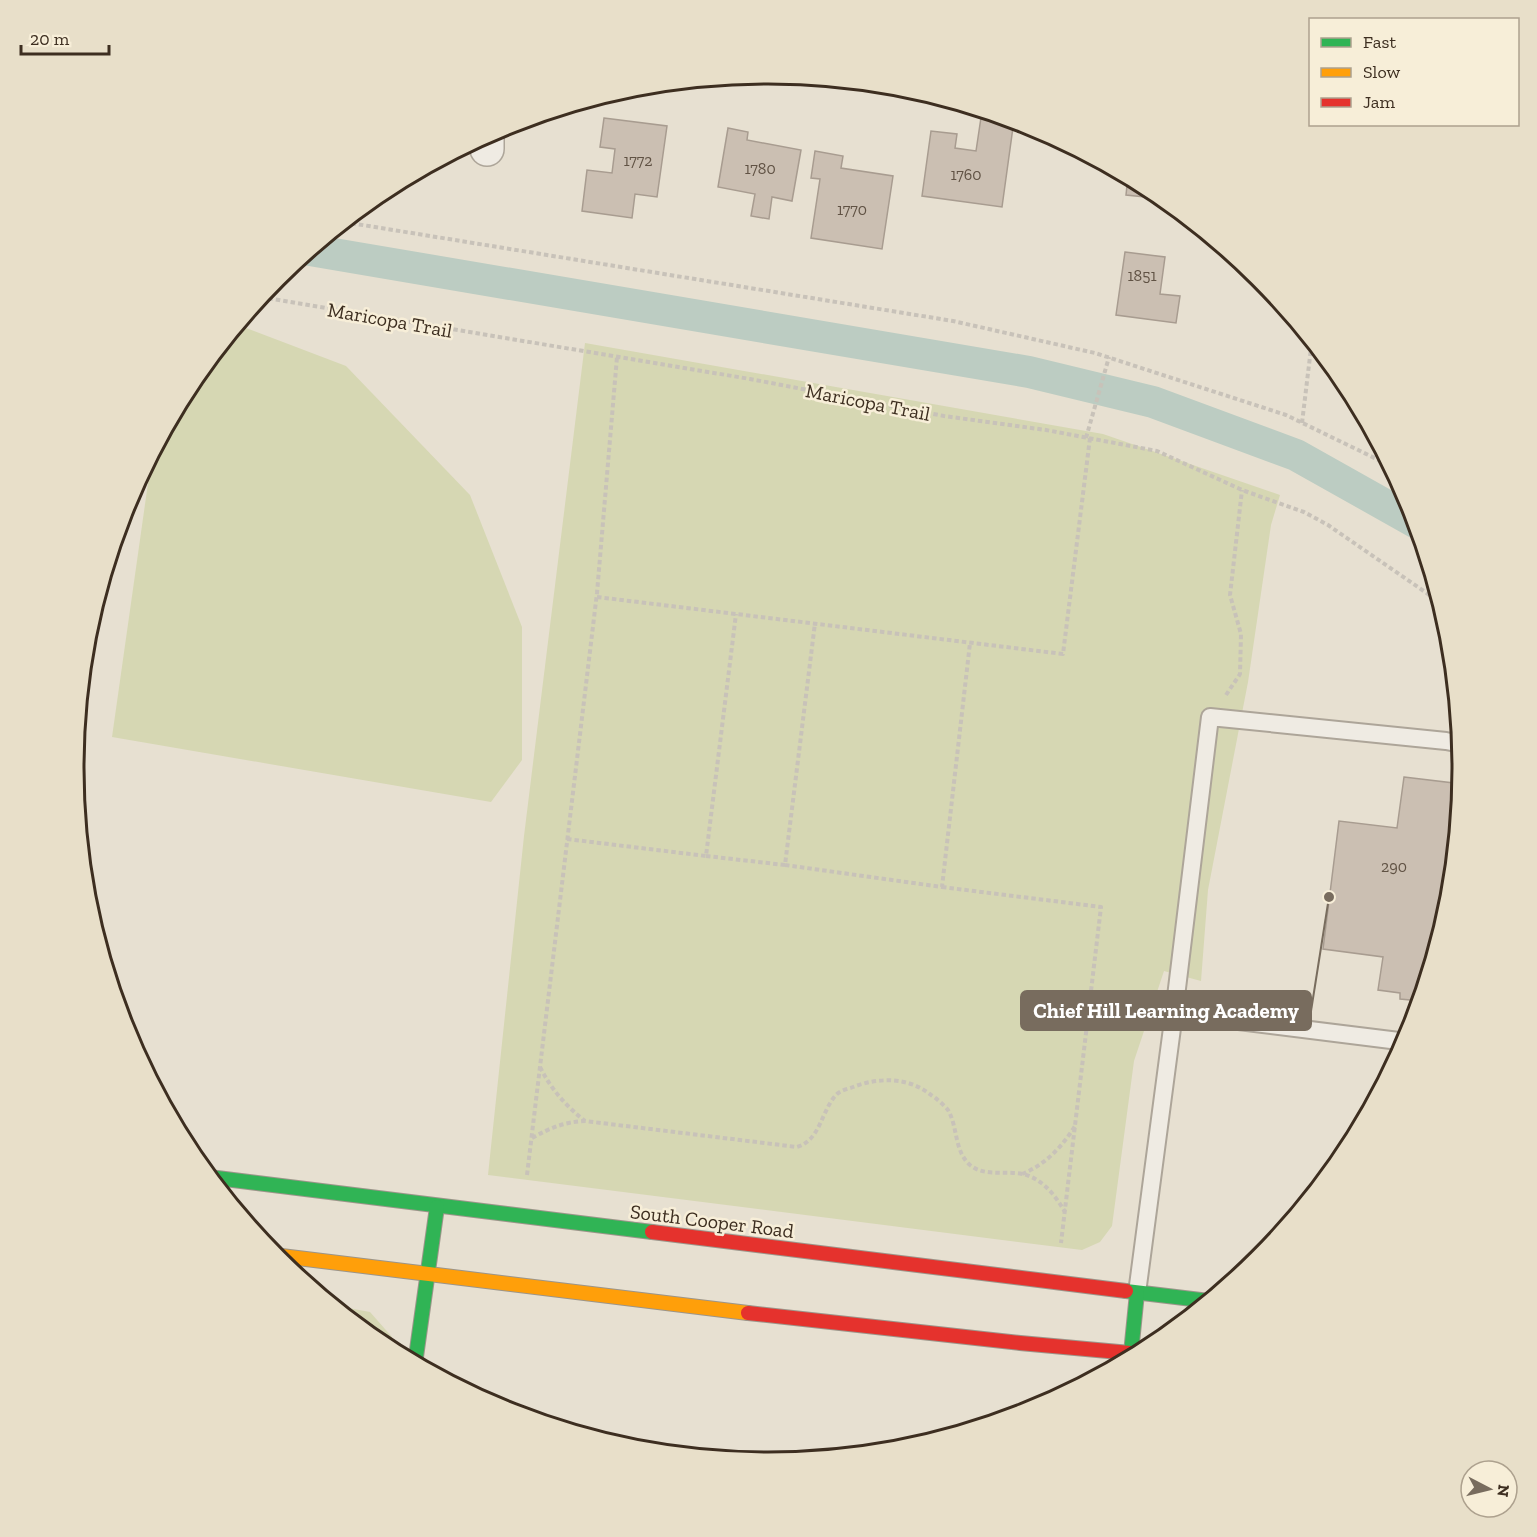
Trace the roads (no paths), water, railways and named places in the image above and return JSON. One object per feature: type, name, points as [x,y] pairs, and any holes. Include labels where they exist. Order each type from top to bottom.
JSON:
[{"type":"main road","name":"South Cooper Road","points":[[220,1178],[1200,1300]]},
{"type":"main road","points":[[416,1355],[437,1207]]},
{"type":"main road","points":[[290,1258],[787,1318],[1126,1352]]},
{"type":"main road","points":[[1136,1346],[1137,1293]]},
{"type":"lane","points":[[1137,1293],[1210,717],[1452,742]]},
{"type":"lane","points":[[1174,1013],[1396,1041]]},
{"type":"waterway","points":[[320,252],[1029,372],[1153,402],[1296,455],[1405,516]]},
{"type":"place","name":"Chief Hill Learning Academy","points":[[1329,897]]}]
